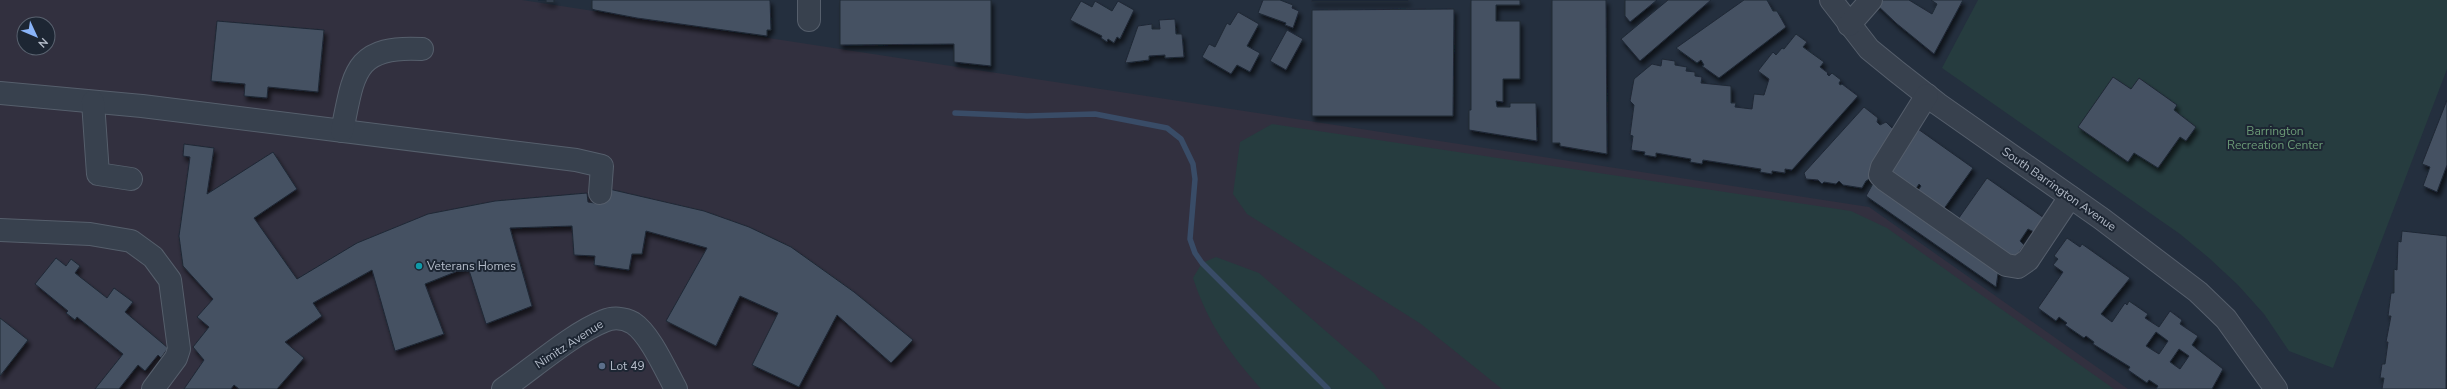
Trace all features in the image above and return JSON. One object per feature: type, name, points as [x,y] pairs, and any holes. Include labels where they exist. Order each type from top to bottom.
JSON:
[{"type":"street","name":"South Barrington Avenue","points":[[1831,0],[1869,49],[1927,95],[2070,196],[2198,292],[2226,320],[2276,389]]},
{"type":"street","points":[[1849,25],[1871,0]]},
{"type":"street","points":[[342,131],[357,71],[363,61],[376,54],[402,48],[422,49]]},
{"type":"street","points":[[0,93],[142,106],[576,160],[602,166],[600,194]]},
{"type":"street","points":[[1927,95],[1882,167],[1880,175],[1885,180],[2006,265],[2018,267],[2028,260],[2070,196]]},
{"type":"street","points":[[93,102],[98,174],[131,179]]},
{"type":"street","points":[[0,230],[90,234],[131,241],[153,257],[170,280],[179,349],[176,358],[153,389]]},
{"type":"street","name":"Nimitz Avenue","points":[[503,389],[585,331],[605,320],[622,318],[634,324],[645,335],[676,389]]},
{"type":"shaded area","points":[[0,0],[522,0],[1869,207],[2128,389],[0,389]]},
{"type":"green space","name":"Barrington Recreation Center","points":[[1978,0],[2447,0],[2447,69],[2333,368],[2289,351],[2264,314],[2238,285],[2180,234],[1942,68]]},
{"type":"green space","points":[[1272,124],[1851,211],[1887,228],[2114,389],[1502,389],[1421,324],[1247,214],[1233,194],[1240,142]]},
{"type":"green space","points":[[1216,257],[1259,273],[1374,373],[1386,389],[1261,389],[1229,350],[1213,324],[1199,295],[1193,278],[1202,263]]},
{"type":"building","points":[[546,0],[554,0],[554,2],[546,2]]},
{"type":"building","points":[[592,0],[770,0],[771,30],[767,30],[767,36],[637,18],[592,9]]},
{"type":"building","points":[[840,0],[991,0],[991,66],[954,62],[954,44],[840,45]]},
{"type":"building","points":[[1263,0],[1280,0],[1293,5],[1292,8],[1299,11],[1293,28],[1285,25],[1286,23],[1258,13]]},
{"type":"building","points":[[1408,0],[1408,1],[1312,1]]},
{"type":"building","points":[[1471,0],[1520,0],[1520,5],[1496,5],[1496,21],[1520,21],[1520,79],[1503,79],[1503,102],[1496,101],[1497,107],[1510,107],[1510,103],[1536,103],[1537,141],[1469,130],[1469,110],[1471,110]]},
{"type":"building","points":[[1552,0],[1606,0],[1607,154],[1560,146],[1560,143],[1552,143]]},
{"type":"building","points":[[1625,0],[1657,0],[1630,22],[1625,16]]},
{"type":"building","points":[[1668,0],[1711,0],[1640,61],[1621,39]]},
{"type":"building","points":[[1744,0],[1767,0],[1773,11],[1777,11],[1786,27],[1719,78],[1702,66],[1704,65],[1701,60],[1697,63],[1676,48]]},
{"type":"building","points":[[1877,0],[1909,0],[1932,14],[1937,4],[1931,0],[1963,0],[1934,54],[1896,23],[1875,3]]},
{"type":"building","points":[[1081,1],[1092,7],[1095,1],[1112,11],[1118,1],[1134,10],[1120,39],[1117,37],[1114,43],[1108,39],[1107,42],[1101,38],[1102,36],[1070,20]]},
{"type":"building","points":[[1454,9],[1453,116],[1312,116],[1312,10]]},
{"type":"building","points":[[1238,12],[1259,24],[1247,46],[1260,53],[1250,72],[1237,65],[1231,74],[1202,57],[1209,44],[1215,47],[1227,23],[1230,25]]},
{"type":"building","points":[[1175,19],[1176,34],[1182,34],[1184,57],[1165,58],[1165,55],[1149,56],[1149,60],[1125,63],[1138,26],[1152,24],[1152,29],[1160,29],[1159,20]]},
{"type":"building","points":[[217,21],[324,30],[318,92],[268,87],[267,98],[244,96],[245,84],[211,81]]},
{"type":"building","points":[[1287,30],[1303,39],[1286,70],[1270,61]]},
{"type":"building","points":[[1796,34],[1807,42],[1803,47],[1824,62],[1820,67],[1828,73],[1827,74],[1829,76],[1832,73],[1841,80],[1839,83],[1840,85],[1842,84],[1858,96],[1792,170],[1785,169],[1785,173],[1772,171],[1772,174],[1760,172],[1761,169],[1703,160],[1702,164],[1690,162],[1691,159],[1656,153],[1656,157],[1644,155],[1645,152],[1631,150],[1633,136],[1630,135],[1634,105],[1630,101],[1634,79],[1652,64],[1661,66],[1662,59],[1675,61],[1675,65],[1687,67],[1686,71],[1695,72],[1695,76],[1702,77],[1701,83],[1731,86],[1731,103],[1736,103],[1735,107],[1752,109],[1754,94],[1764,95],[1769,79],[1758,71],[1773,52],[1776,55],[1782,48],[1784,49]]},
{"type":"building","points":[[2113,77],[2131,89],[2139,78],[2177,105],[2174,110],[2196,127],[2186,141],[2180,137],[2158,168],[2134,153],[2128,162],[2078,127]]},
{"type":"building","points":[[2447,100],[2447,165],[2437,192],[2423,186],[2430,167],[2422,164]]},
{"type":"building","points":[[1864,107],[1878,118],[1877,122],[1880,125],[1886,122],[1894,130],[1871,178],[1866,181],[1862,188],[1843,185],[1839,181],[1836,184],[1824,182],[1822,184],[1818,180],[1806,179],[1804,173]]},
{"type":"building","points":[[1918,129],[1973,168],[1943,210],[1917,192],[1921,186],[1919,184],[1915,190],[1887,174]]},
{"type":"building","name":"Veterans Homes","points":[[184,144],[214,148],[207,194],[273,152],[297,189],[254,218],[297,279],[357,243],[428,214],[495,201],[587,193],[588,202],[601,204],[603,197],[609,189],[704,211],[749,227],[791,247],[854,292],[913,340],[891,363],[837,315],[799,387],[752,365],[778,313],[740,296],[716,346],[666,321],[707,248],[646,231],[642,254],[632,254],[629,270],[594,265],[595,256],[574,255],[572,226],[510,228],[532,306],[486,324],[468,267],[425,284],[444,334],[395,351],[372,270],[313,303],[322,316],[285,342],[304,358],[277,389],[239,389],[234,385],[231,389],[184,389],[204,360],[193,347],[209,327],[197,317],[213,299],[183,266],[179,236],[190,157],[183,156]]},
{"type":"building","points":[[1987,178],[2044,218],[2034,232],[2028,229],[2020,241],[2024,245],[2013,261],[1956,222]]},
{"type":"building","points":[[1875,180],[1999,267],[1996,287],[1866,196]]},
{"type":"building","points":[[2402,231],[2447,236],[2446,389],[2382,389],[2384,378],[2380,378],[2382,364],[2385,364],[2388,342],[2386,342],[2391,316],[2388,316],[2391,293],[2394,293],[2394,269],[2397,270],[2398,241],[2401,242]]},
{"type":"building","points":[[2067,238],[2080,247],[2082,244],[2130,278],[2101,314],[2112,322],[2125,303],[2127,305],[2129,301],[2148,314],[2145,318],[2159,327],[2170,311],[2182,320],[2180,324],[2198,336],[2192,345],[2223,369],[2212,389],[2156,389],[2158,386],[2149,380],[2147,383],[2128,370],[2130,367],[2093,344],[2094,342],[2086,336],[2084,338],[2065,325],[2067,323],[2059,317],[2056,321],[2038,308],[2063,272],[2053,265],[2058,259],[2054,256]],"holes":[[[2156,332],[2168,341],[2159,354],[2146,346]],[[2179,349],[2189,356],[2180,369],[2170,362]]]},
{"type":"building","points":[[56,258],[66,266],[71,259],[80,266],[75,273],[107,298],[114,288],[133,302],[125,312],[168,348],[161,358],[158,355],[145,371],[138,365],[119,389],[95,389],[123,354],[77,317],[75,320],[66,313],[68,311],[35,284]]},
{"type":"building","points":[[0,318],[28,340],[0,376]]},
{"type":"waterway","points":[[955,113],[1027,116],[1095,114],[1167,128],[1181,139],[1193,164],[1195,179],[1190,239],[1195,253],[1202,263],[1328,389]]},
{"type":"place","name":"Veterans Homes","points":[[419,266]]},
{"type":"place","name":"Lot 49","points":[[602,366]]}]
